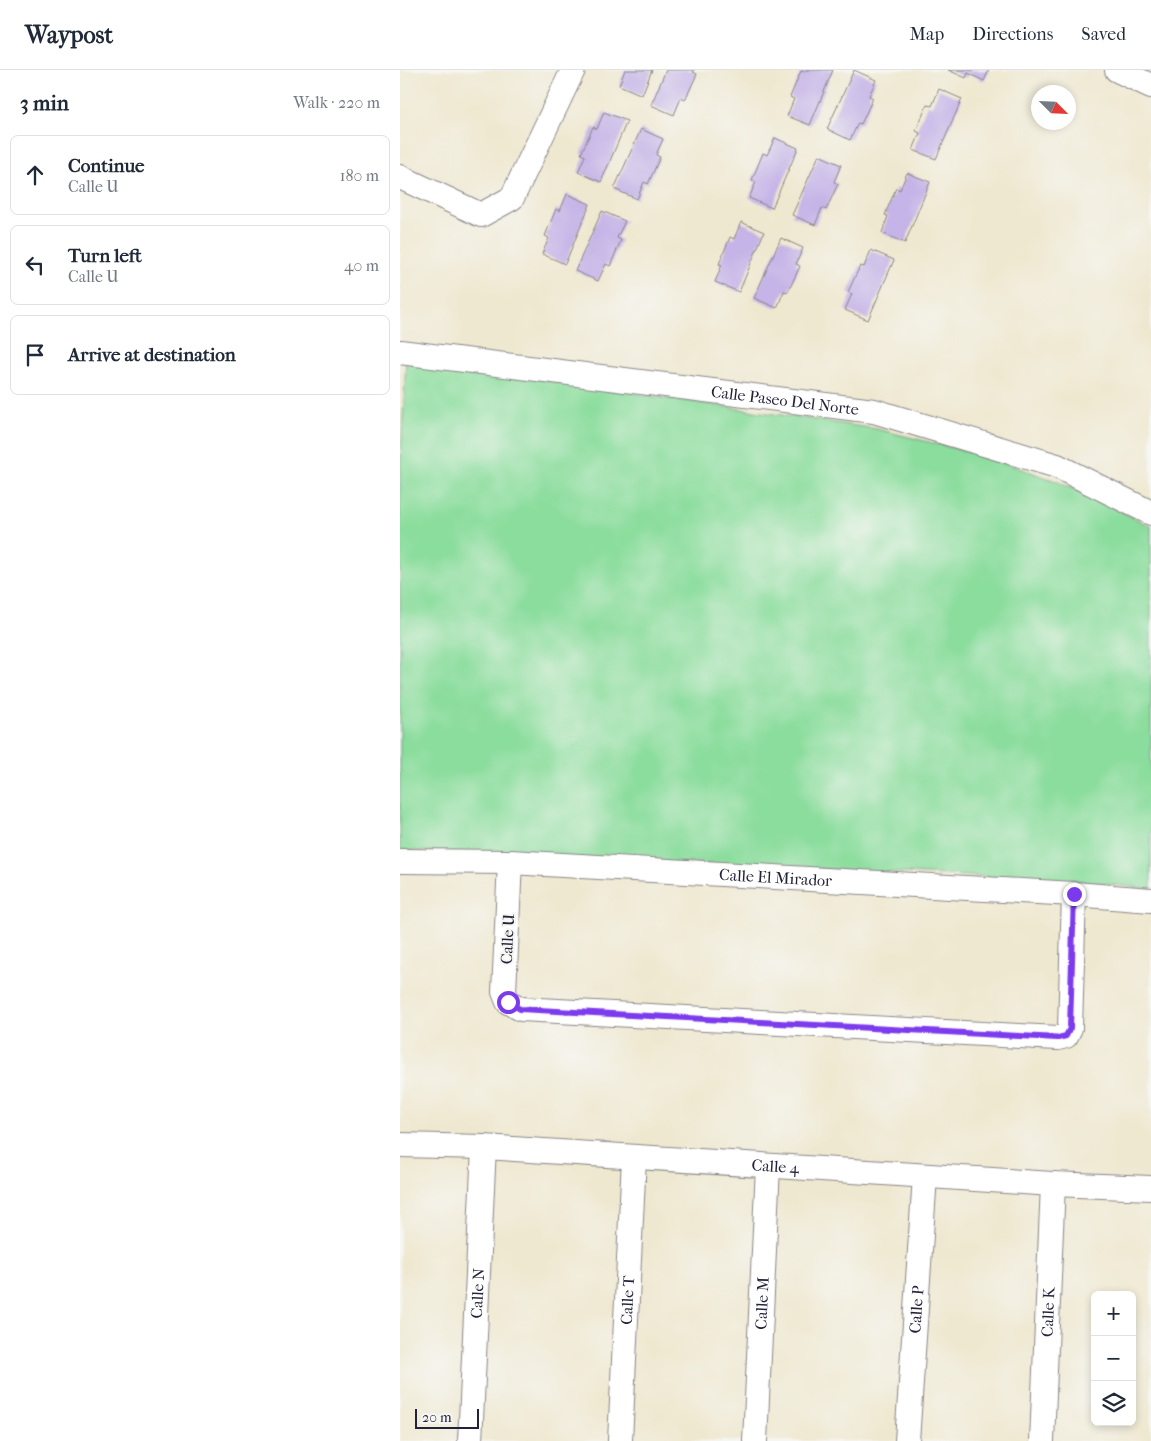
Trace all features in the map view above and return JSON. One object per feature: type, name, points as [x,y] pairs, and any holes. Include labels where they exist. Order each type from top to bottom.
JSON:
[{"type":"street","points":[[400,177],[481,215],[512,198],[573,70]]},
{"type":"street","points":[[1117,70],[1151,86]]},
{"type":"street","name":"Calle Paseo Del Norte","points":[[400,352],[874,411],[1057,466],[1151,513]]},
{"type":"street","name":"Calle El Mirador","points":[[400,860],[510,862],[1151,900]]},
{"type":"street","name":"Calle U","points":[[510,862],[504,992],[508,1002],[520,1009],[1058,1038],[1066,1036],[1070,1028],[1074,894]]},
{"type":"street","name":"Calle 4","points":[[400,1145],[484,1148],[1053,1184],[1151,1188]]},
{"type":"street","name":"Calle N","points":[[470,1441],[484,1148]]},
{"type":"street","name":"Calle T","points":[[620,1441],[634,1158]]},
{"type":"street","name":"Calle M","points":[[755,1441],[768,1166]]},
{"type":"street","name":"Calle P","points":[[907,1441],[924,1176]]},
{"type":"street","name":"Calle K","points":[[1042,1441],[1053,1184]]},
{"type":"green space","points":[[406,360],[877,429],[985,456],[1056,481],[1151,526],[1151,889],[1077,881],[400,850],[400,475]]},
{"type":"building","points":[[625,70],[652,70],[642,95],[619,85]]},
{"type":"building","points":[[666,70],[694,70],[693,72],[697,74],[685,100],[681,98],[674,115],[651,105]]},
{"type":"building","points":[[806,70],[833,70],[810,125],[787,116],[794,99],[790,97],[801,71],[805,72]]},
{"type":"building","points":[[854,70],[876,80],[869,96],[873,98],[861,124],[858,123],[850,140],[827,129]]},
{"type":"building","points":[[948,70],[989,70],[984,81],[968,73],[966,78]]},
{"type":"building","points":[[939,89],[962,99],[936,159],[913,150],[920,133],[916,131],[927,105],[932,106]]},
{"type":"building","points":[[604,112],[627,121],[601,182],[578,172],[585,156],[581,154],[593,127],[597,129]]},
{"type":"building","points":[[641,129],[663,139],[656,155],[660,157],[648,184],[644,182],[637,199],[614,189]]},
{"type":"building","points":[[775,138],[798,148],[772,208],[749,198],[756,182],[752,180],[763,153],[767,155]]},
{"type":"building","points":[[819,155],[841,165],[834,182],[838,184],[826,210],[822,208],[815,225],[792,215]]},
{"type":"building","points":[[907,173],[930,182],[905,243],[882,233],[888,216],[885,215],[896,188],[900,190]]},
{"type":"building","points":[[567,194],[590,204],[565,264],[542,254],[549,238],[545,236],[556,209],[560,211]]},
{"type":"building","points":[[602,211],[625,221],[617,238],[621,240],[610,266],[606,264],[598,281],[575,271]]},
{"type":"building","points":[[741,222],[764,232],[739,292],[715,282],[722,265],[719,264],[730,237],[734,239]]},
{"type":"building","points":[[781,238],[803,248],[796,264],[800,266],[788,292],[784,291],[777,308],[754,298]]},
{"type":"building","points":[[871,250],[894,260],[868,320],[845,310],[852,294],[848,292],[860,266],[864,267]]},
{"type":"route","points":[[508,1002],[520,1009],[1058,1038],[1066,1036],[1070,1028],[1074,894]]}]
